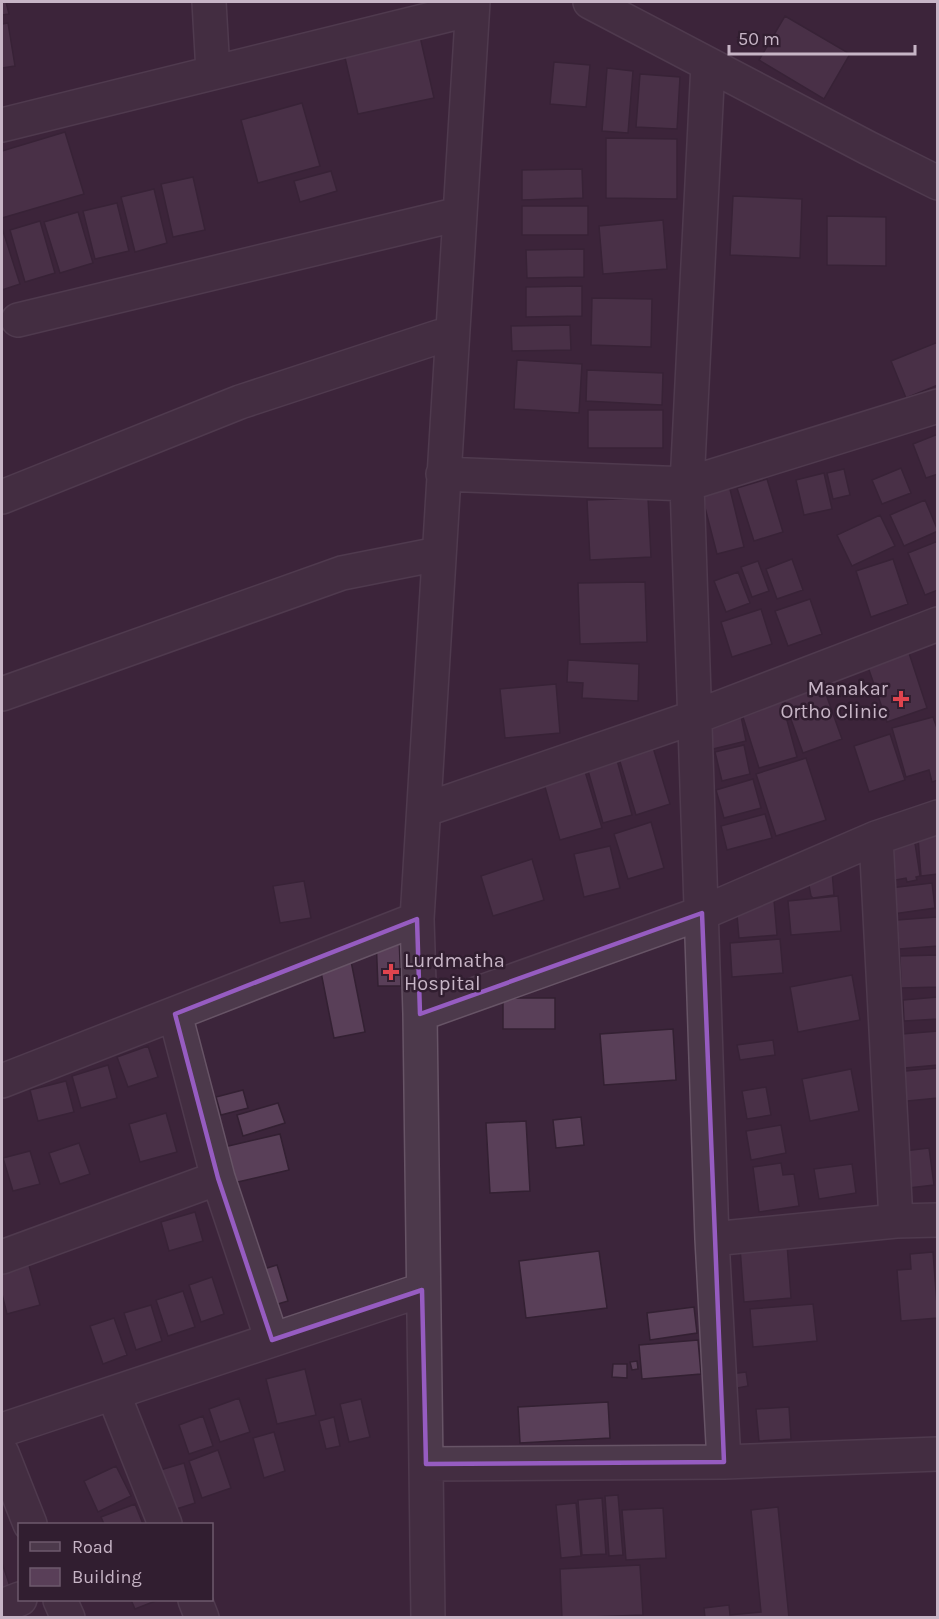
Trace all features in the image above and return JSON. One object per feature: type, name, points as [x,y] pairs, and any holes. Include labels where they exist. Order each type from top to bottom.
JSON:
[{"type":"street","points":[[209,2],[213,72]]},
{"type":"street","points":[[590,2],[938,183]]},
{"type":"street","points":[[2,124],[472,5],[417,919],[428,1617]]},
{"type":"street","points":[[708,64],[687,484],[712,1239],[724,1462]]},
{"type":"street","points":[[18,320],[459,214]]},
{"type":"street","points":[[2,497],[240,402],[452,334]]},
{"type":"street","points":[[443,474],[687,484],[938,406]]},
{"type":"street","points":[[2,694],[342,573],[438,554]]},
{"type":"street","points":[[424,810],[694,717],[938,624]]},
{"type":"street","points":[[420,1014],[702,913],[876,838],[938,817]]},
{"type":"street","points":[[876,838],[896,1221]]},
{"type":"street","points":[[2,1081],[417,919]]},
{"type":"street","points":[[175,1014],[218,1178],[272,1340]]},
{"type":"street","points":[[2,1257],[218,1178]]},
{"type":"street","points":[[712,1239],[896,1221],[938,1220]]},
{"type":"street","points":[[2,1430],[422,1290]]},
{"type":"street","points":[[113,1393],[165,1523]]},
{"type":"street","points":[[2,1453],[30,1523]]},
{"type":"street","points":[[426,1464],[724,1462],[938,1454]]},
{"type":"street","points":[[2,1606],[18,1600]]},
{"type":"street","points":[[61,1601],[68,1617]]},
{"type":"street","points":[[196,1601],[202,1617]]},
{"type":"highlighted area","points":[[702,913],[724,1462],[426,1464],[422,1290],[272,1340],[218,1178],[175,1014],[417,919],[420,1014]]},
{"type":"building","points":[[2,2],[6,2],[9,14],[2,15]]},
{"type":"building","points":[[785,16],[850,54],[824,99],[759,60]]},
{"type":"building","points":[[8,23],[15,66],[2,68],[2,24]]},
{"type":"building","points":[[419,32],[434,98],[358,114],[343,49]]},
{"type":"building","points":[[554,62],[590,65],[586,107],[550,104]]},
{"type":"building","points":[[607,68],[633,71],[628,133],[602,131]]},
{"type":"building","points":[[640,74],[680,77],[677,129],[636,127]]},
{"type":"building","points":[[302,103],[320,166],[258,183],[241,120]]},
{"type":"building","points":[[65,132],[84,194],[2,218],[2,151]]},
{"type":"building","points":[[606,138],[677,139],[677,199],[606,198]]},
{"type":"building","points":[[582,169],[583,198],[522,200],[522,170]]},
{"type":"building","points":[[331,171],[337,191],[300,202],[294,181]]},
{"type":"building","points":[[193,177],[205,230],[173,237],[161,184]]},
{"type":"building","points":[[154,189],[167,243],[135,252],[121,197]]},
{"type":"building","points":[[733,196],[802,199],[800,258],[730,255]]},
{"type":"building","points":[[117,203],[129,251],[95,259],[83,211]]},
{"type":"building","points":[[522,206],[588,206],[588,235],[522,235]]},
{"type":"building","points":[[78,212],[93,263],[60,273],[44,222]]},
{"type":"building","points":[[827,216],[886,217],[886,266],[827,265]]},
{"type":"building","points":[[663,220],[667,269],[603,274],[599,226]]},
{"type":"building","points":[[40,221],[55,273],[25,282],[10,230]]},
{"type":"building","points":[[2,228],[20,284],[2,290]]},
{"type":"building","points":[[584,249],[584,277],[527,278],[526,250]]},
{"type":"building","points":[[582,286],[582,316],[526,317],[526,287]]},
{"type":"building","points":[[592,298],[652,299],[651,347],[591,345]]},
{"type":"building","points":[[570,325],[571,350],[512,351],[511,326]]},
{"type":"building","points":[[938,342],[938,385],[906,398],[891,361]]},
{"type":"building","points":[[517,360],[582,364],[579,413],[514,409]]},
{"type":"building","points":[[587,370],[663,373],[662,405],[586,401]]},
{"type":"building","points":[[588,410],[663,410],[663,448],[588,448]]},
{"type":"building","points":[[938,434],[938,474],[926,478],[913,444]]},
{"type":"building","points":[[901,468],[911,493],[882,504],[872,480]]},
{"type":"building","points":[[844,469],[850,495],[833,499],[827,473]]},
{"type":"building","points":[[824,473],[832,509],[804,515],[796,480]]},
{"type":"building","points":[[767,479],[783,532],[754,541],[737,488]]},
{"type":"building","points":[[729,485],[744,547],[717,554],[701,492]]},
{"type":"building","points":[[648,498],[651,557],[590,560],[587,500]]},
{"type":"building","points":[[925,500],[938,531],[904,546],[890,515]]},
{"type":"building","points":[[880,515],[895,546],[852,566],[837,535]]},
{"type":"building","points":[[938,541],[938,590],[925,595],[908,553]]},
{"type":"building","points":[[792,559],[803,590],[777,599],[766,569]]},
{"type":"building","points":[[893,559],[908,604],[871,617],[856,571]]},
{"type":"building","points":[[758,561],[769,591],[752,597],[741,567]]},
{"type":"building","points":[[738,572],[750,603],[726,612],[714,581]]},
{"type":"building","points":[[645,582],[647,642],[580,644],[578,583]]},
{"type":"building","points":[[810,599],[822,634],[788,646],[775,611]]},
{"type":"building","points":[[761,609],[772,644],[732,657],[721,622]]},
{"type":"building","points":[[908,650],[927,708],[887,722],[867,664]]},
{"type":"building","points":[[568,660],[639,664],[638,701],[582,698],[583,683],[567,682]]},
{"type":"building","points":[[822,683],[842,739],[803,753],[783,697]]},
{"type":"building","points":[[556,684],[560,733],[505,738],[500,689]]},
{"type":"building","points":[[782,702],[797,757],[759,768],[742,714]]},
{"type":"building","points":[[741,716],[746,741],[713,749],[707,723]]},
{"type":"building","points":[[933,717],[938,731],[938,780],[932,782],[929,770],[906,777],[892,728]]},
{"type":"building","points":[[890,734],[905,780],[869,792],[854,746]]},
{"type":"building","points":[[652,744],[670,804],[636,815],[618,755]]},
{"type":"building","points":[[744,745],[750,774],[722,781],[715,752]]},
{"type":"building","points":[[806,758],[826,820],[776,836],[756,774]]},
{"type":"building","points":[[617,760],[632,815],[603,823],[587,767]]},
{"type":"building","points":[[584,768],[602,828],[560,840],[543,780]]},
{"type":"building","points":[[753,779],[761,808],[724,818],[716,790]]},
{"type":"building","points":[[765,814],[772,838],[727,850],[721,826]]},
{"type":"building","points":[[651,822],[664,868],[628,879],[614,834]]},
{"type":"building","points":[[938,835],[938,874],[921,876],[918,837]]},
{"type":"building","points":[[914,837],[920,876],[916,877],[917,880],[907,882],[906,878],[890,881],[884,841]]},
{"type":"building","points":[[610,846],[620,888],[584,897],[574,854]]},
{"type":"building","points":[[532,859],[544,900],[493,916],[481,876]]},
{"type":"building","points":[[832,871],[834,895],[813,898],[807,875]]},
{"type":"building","points":[[304,881],[311,918],[280,923],[273,886]]},
{"type":"building","points":[[932,883],[935,908],[893,914],[890,888]]},
{"type":"building","points":[[838,896],[841,931],[791,935],[788,901]]},
{"type":"building","points":[[774,900],[777,935],[739,938],[736,903]]},
{"type":"building","points":[[937,917],[938,946],[899,949],[897,920]]},
{"type":"building","points":[[399,937],[401,986],[378,986],[376,938]]},
{"type":"building","points":[[780,939],[783,973],[732,977],[730,943]]},
{"type":"building","points":[[938,955],[938,987],[901,988],[900,956]]},
{"type":"building","points":[[350,956],[365,1032],[334,1038],[319,962]]},
{"type":"building","points":[[852,975],[860,1020],[798,1032],[790,987]]},
{"type":"building","points":[[938,997],[938,1019],[904,1021],[903,1000]]},
{"type":"building","points":[[503,998],[555,998],[555,1029],[503,1029]]},
{"type":"building","points":[[673,1029],[676,1080],[604,1085],[600,1034]]},
{"type":"building","points":[[938,1031],[938,1065],[893,1069],[890,1035]]},
{"type":"building","points":[[773,1040],[775,1055],[740,1060],[737,1045]]},
{"type":"building","points":[[148,1046],[158,1077],[128,1087],[117,1057]]},
{"type":"building","points":[[108,1065],[117,1098],[81,1108],[72,1076]]},
{"type":"building","points":[[938,1068],[938,1098],[897,1102],[895,1072]]},
{"type":"building","points":[[851,1069],[859,1111],[810,1121],[802,1079]]},
{"type":"building","points":[[66,1081],[74,1112],[38,1121],[30,1090]]},
{"type":"building","points":[[766,1087],[771,1115],[747,1119],[742,1091]]},
{"type":"building","points":[[243,1090],[248,1108],[221,1115],[216,1097]]},
{"type":"building","points":[[278,1103],[285,1123],[243,1136],[237,1115]]},
{"type":"building","points":[[166,1113],[177,1152],[140,1162],[129,1124]]},
{"type":"building","points":[[581,1117],[584,1145],[556,1148],[553,1120]]},
{"type":"building","points":[[526,1121],[530,1191],[490,1193],[486,1123]]},
{"type":"building","points":[[781,1125],[786,1153],[751,1160],[746,1131]]},
{"type":"building","points":[[280,1134],[289,1170],[229,1184],[220,1148]]},
{"type":"building","points":[[79,1143],[90,1174],[60,1184],[49,1153]]},
{"type":"building","points":[[929,1148],[934,1185],[900,1189],[895,1152]]},
{"type":"building","points":[[30,1151],[40,1184],[13,1191],[3,1158]]},
{"type":"building","points":[[781,1163],[783,1175],[794,1174],[799,1206],[759,1212],[753,1167]]},
{"type":"building","points":[[852,1164],[856,1193],[819,1199],[814,1169]]},
{"type":"building","points":[[195,1212],[203,1241],[169,1251],[161,1222]]},
{"type":"building","points":[[787,1244],[791,1298],[744,1302],[740,1247]]},
{"type":"building","points":[[599,1251],[607,1308],[526,1318],[519,1261]]},
{"type":"building","points":[[933,1252],[938,1318],[901,1321],[897,1270],[911,1269],[910,1254]]},
{"type":"building","points":[[28,1262],[40,1305],[7,1314],[2,1294],[2,1269]]},
{"type":"building","points":[[277,1265],[288,1301],[264,1308],[254,1272]]},
{"type":"building","points":[[212,1277],[224,1314],[201,1322],[189,1285]]},
{"type":"building","points":[[183,1291],[195,1327],[168,1336],[156,1300]]},
{"type":"building","points":[[813,1304],[817,1341],[753,1347],[750,1309]]},
{"type":"building","points":[[151,1305],[162,1341],[136,1350],[124,1313]]},
{"type":"building","points":[[694,1307],[697,1333],[650,1340],[647,1313]]},
{"type":"building","points":[[114,1318],[127,1355],[103,1364],[90,1326]]},
{"type":"building","points":[[698,1340],[701,1374],[642,1379],[639,1345]]},
{"type":"building","points":[[637,1361],[638,1369],[632,1370],[630,1362]]},
{"type":"building","points":[[613,1364],[627,1364],[627,1378],[612,1377]]},
{"type":"building","points":[[305,1369],[316,1415],[277,1424],[266,1379]]},
{"type":"building","points":[[746,1372],[748,1386],[732,1389],[730,1374]]},
{"type":"building","points":[[239,1398],[250,1432],[220,1442],[209,1409]]},
{"type":"building","points":[[361,1399],[370,1437],[349,1442],[340,1404]]},
{"type":"building","points":[[608,1402],[610,1438],[520,1443],[518,1407]]},
{"type":"building","points":[[789,1407],[791,1439],[759,1441],[756,1409]]},
{"type":"building","points":[[203,1416],[213,1446],[189,1454],[179,1425]]},
{"type":"building","points":[[334,1417],[340,1446],[326,1449],[319,1421]]},
{"type":"building","points":[[274,1432],[285,1471],[264,1478],[253,1438]]},
{"type":"building","points":[[218,1450],[231,1488],[202,1498],[189,1461]]},
{"type":"building","points":[[184,1463],[195,1503],[170,1511],[157,1471]]},
{"type":"building","points":[[116,1466],[131,1496],[98,1512],[84,1481]]},
{"type":"building","points":[[618,1495],[623,1555],[609,1556],[605,1496]]},
{"type":"building","points":[[602,1498],[606,1554],[582,1555],[578,1500]]},
{"type":"building","points":[[576,1503],[581,1556],[561,1558],[556,1505]]},
{"type":"building","points":[[135,1504],[143,1523],[104,1523],[101,1517]]},
{"type":"building","points":[[778,1507],[789,1618],[705,1618],[704,1608],[729,1605],[730,1615],[761,1612],[751,1510]]},
{"type":"building","points":[[663,1508],[666,1558],[626,1560],[622,1510]]},
{"type":"building","points":[[2,1563],[12,1592],[2,1596]]},
{"type":"building","points":[[640,1565],[643,1615],[562,1618],[560,1569]]},
{"type":"building","points":[[131,1601],[155,1601],[135,1609]]},
{"type":"place","name":"Manakar Ortho Clinic","points":[[901,699]]},
{"type":"place","name":"Lurdmatha Hospital","points":[[391,972]]}]
